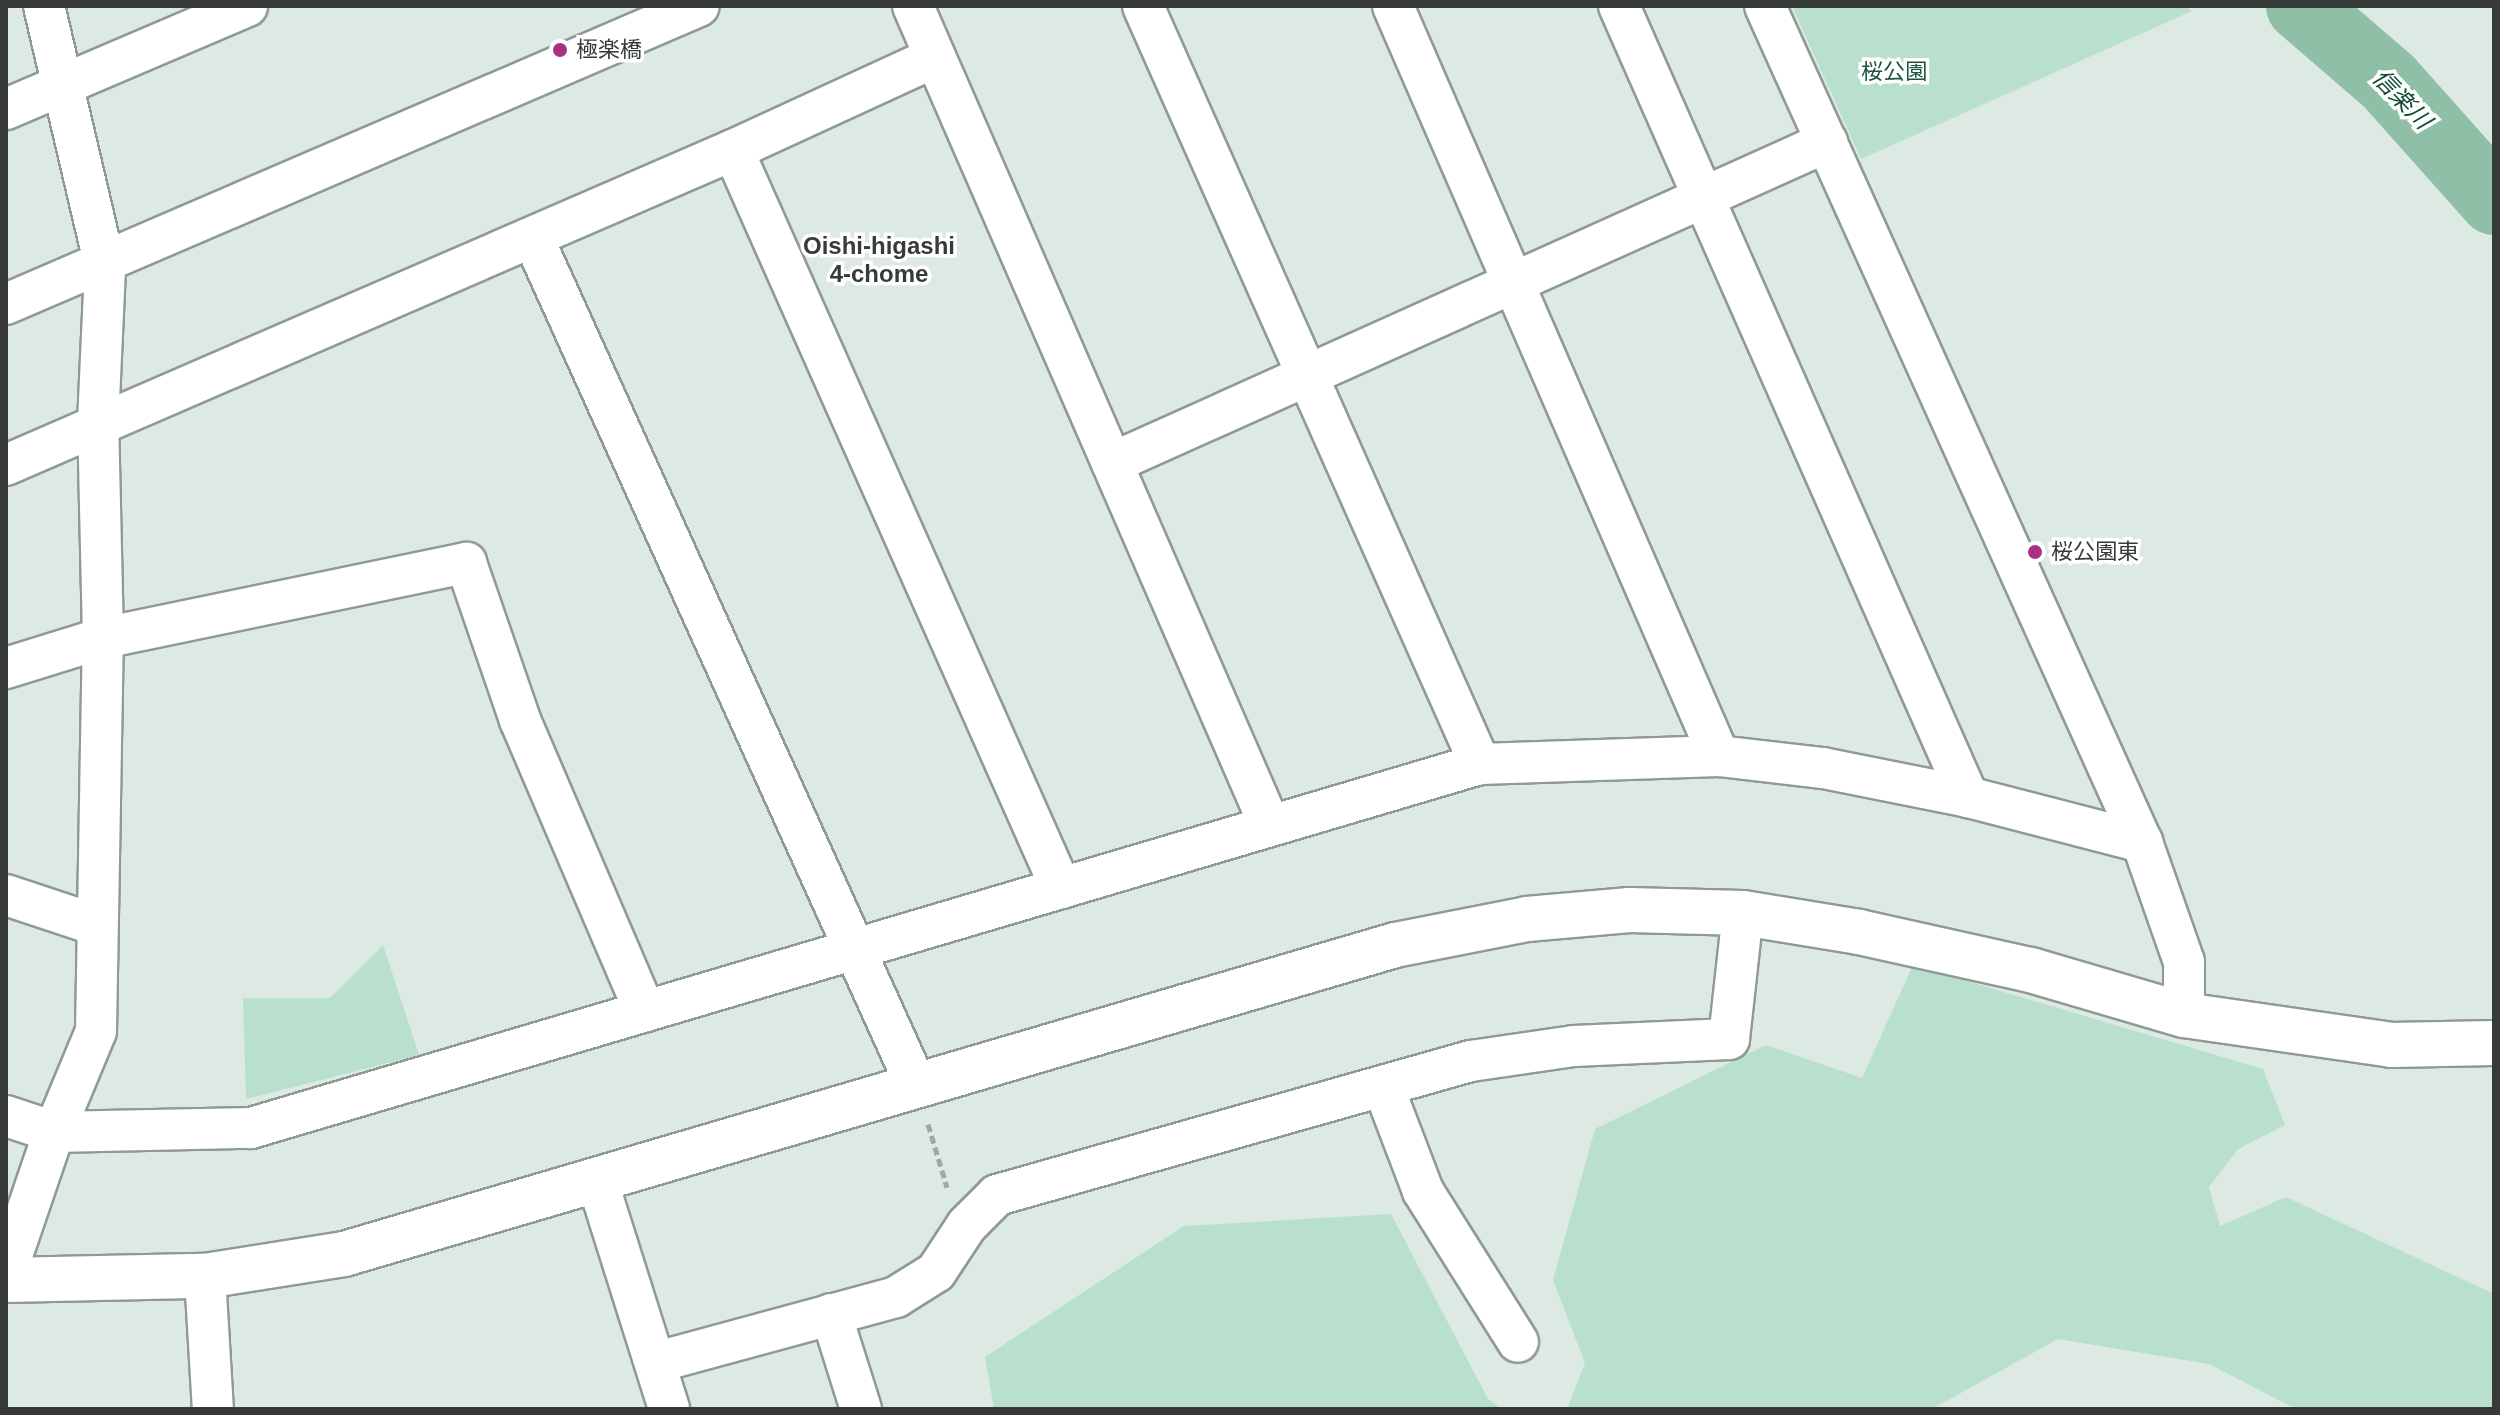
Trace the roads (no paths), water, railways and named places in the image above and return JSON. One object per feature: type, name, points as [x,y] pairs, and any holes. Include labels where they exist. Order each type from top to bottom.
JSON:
[{"type":"street","points":[[6,1273],[54,1132],[96,1031],[103,638],[98,423],[105,266],[44,6]]},
{"type":"street","points":[[6,109],[64,88],[247,6]]},
{"type":"street","points":[[6,304],[105,266],[699,6]]},
{"type":"street","points":[[913,6],[1270,826]]},
{"type":"street","points":[[1143,6],[1480,764]]},
{"type":"street","points":[[1393,6],[1719,756]]},
{"type":"street","points":[[1619,6],[1968,797]]},
{"type":"street","points":[[1765,6],[2142,842],[2184,962],[2184,1015]]},
{"type":"street","points":[[6,465],[533,238],[935,57]]},
{"type":"street","points":[[1112,463],[1827,142]]},
{"type":"street","points":[[733,150],[1061,888]]},
{"type":"street","points":[[533,238],[916,1085]]},
{"type":"street","points":[[6,668],[103,638],[466,563],[520,720],[645,1011]]},
{"type":"street","points":[[6,1116],[54,1132],[251,1128],[1480,764],[1719,756],[1823,768],[1968,797],[2142,842]]},
{"type":"street","points":[[6,895],[96,925]]},
{"type":"street","points":[[6,1280],[205,1276],[344,1254],[1395,945],[1541,917],[1630,910],[1743,913],[1859,932],[2031,970],[2184,1015],[2391,1045],[2494,1043]]},
{"type":"street","points":[[657,1362],[896,1297],[936,1272],[962,1234],[997,1195],[1471,1061],[1559,1048],[1729,1039],[1743,913]]},
{"type":"street","points":[[1383,1086],[1423,1191],[1518,1342]]},
{"type":"street","points":[[597,1180],[657,1362],[669,1409]]},
{"type":"street","points":[[205,1276],[213,1409]]},
{"type":"street","points":[[831,1314],[861,1409]]},
{"type":"waterway","name":"信楽川","points":[[2301,6],[2389,82],[2494,200]]},
{"type":"place","name":"極楽橋","points":[[560,50]]},
{"type":"place","name":"桜公園東","points":[[2035,552]]},
{"type":"district","name":"Oishi-higashi 4-chome","points":[[879,260]]},
{"type":"park label","name":"桜公園","points":[[1894,72]]}]
